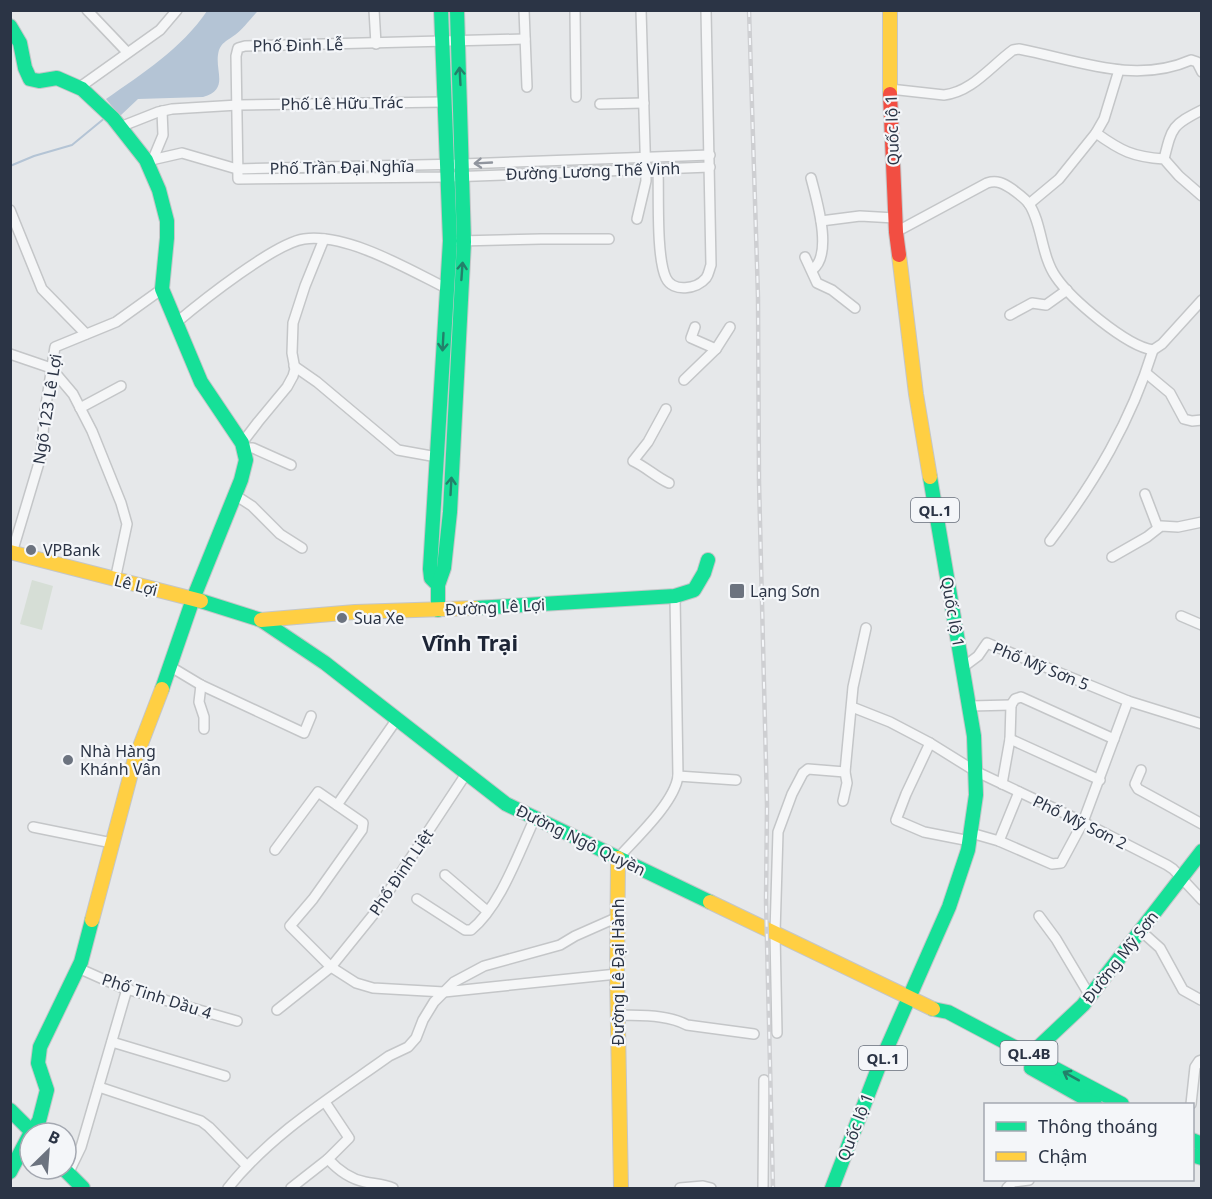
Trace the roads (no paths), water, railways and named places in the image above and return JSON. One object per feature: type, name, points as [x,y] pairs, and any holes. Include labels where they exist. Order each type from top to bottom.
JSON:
[{"type":"main road","points":[[438,610],[438,585],[444,568],[450,512],[460,299],[457,241],[448,170],[441,10]]},
{"type":"main road","points":[[438,585],[431,578],[430,569],[446,293],[457,241],[463,170],[457,10]]},
{"type":"main road","name":"Quốc lộ 1","points":[[832,1188],[879,1066],[949,907],[970,837],[976,795],[974,736],[970,706],[916,394],[896,232],[890,89],[890,10]]},
{"type":"main road","points":[[10,26],[20,43],[25,68],[30,79],[39,82],[56,78],[80,87],[150,160],[167,217],[162,289],[201,382],[246,453],[244,468],[235,495],[193,599],[171,667],[134,762],[95,914],[78,968],[40,1047],[38,1064],[47,1090],[39,1121]]},
{"type":"main road","points":[[446,102],[461,101]]},
{"type":"main road","points":[[446,293],[460,299]]},
{"type":"main road","points":[[439,423],[455,423]]},
{"type":"main road","points":[[435,512],[450,512]]},
{"type":"main road","name":"Lê Lợi","points":[[11,552],[193,599],[261,620]]},
{"type":"main road","name":"Đường Lê Lợi","points":[[261,620],[355,612],[438,610],[675,596],[694,590],[704,573],[708,560]]},
{"type":"main road","name":"Đường Ngô Quyền","points":[[261,620],[325,663],[506,804],[933,1009],[948,1012],[1093,1103]]},
{"type":"main road","name":"Đường Mỹ Sơn","points":[[1028,1060],[1083,1005],[1202,851]]},
{"type":"main road","name":"Đường Lê Đại Hành","points":[[618,858],[617,974],[621,1188]]},
{"type":"main road","name":"Đường Ngô Quyền","points":[[1028,1060],[1120,1103]]},
{"type":"main road","points":[[10,1172],[18,1157]]},
{"type":"street","points":[[87,10],[128,52]]},
{"type":"street","points":[[374,10],[376,44]]},
{"type":"street","points":[[524,10],[527,87]]},
{"type":"street","points":[[575,10],[576,97]]},
{"type":"street","points":[[637,219],[646,187],[641,10]]},
{"type":"street","points":[[658,168],[662,264],[667,280],[675,287],[686,288],[704,280],[711,265],[705,10]]},
{"type":"street","points":[[80,87],[160,30],[172,12]]},
{"type":"street","name":"Phố Đinh Lễ","points":[[240,180],[237,177],[236,56],[238,48],[525,39]]},
{"type":"street","points":[[890,89],[953,94],[972,84],[1013,50],[1019,49],[1119,70],[1162,70],[1180,66],[1191,60],[1197,62],[1202,72]]},
{"type":"street","points":[[1029,204],[1059,179],[1096,133],[1104,119],[1119,70]]},
{"type":"street","name":"Phố Lê Hữu Trác","points":[[113,119],[162,111],[238,105],[446,102]]},
{"type":"street","points":[[600,104],[644,103]]},
{"type":"street","points":[[1164,159],[1174,128],[1184,119],[1202,110]]},
{"type":"street","points":[[150,160],[163,135],[162,111]]},
{"type":"street","points":[[1096,133],[1121,150],[1139,156],[1164,159],[1202,196]]},
{"type":"street","name":"Phố Trần Đại Nghĩa","points":[[150,160],[182,153],[237,169],[448,170]]},
{"type":"street","name":"Đường Lương Thế Vinh","points":[[463,170],[531,160],[710,155]]},
{"type":"street","points":[[531,160],[531,173]]},
{"type":"street","name":"Đường Lương Thế Vinh","points":[[463,170],[531,173],[710,167]]},
{"type":"street","points":[[448,170],[463,170]]},
{"type":"street","name":"Phố Trần Đại Nghĩa","points":[[240,180],[448,170]]},
{"type":"street","points":[[811,178],[822,221],[822,249],[817,266],[812,270]]},
{"type":"street","points":[[896,232],[994,181],[1007,186],[1029,204],[1050,267],[1056,278],[1128,342],[1153,350]]},
{"type":"street","points":[[10,210],[42,289],[86,334]]},
{"type":"street","points":[[822,221],[860,216],[895,218]]},
{"type":"street","points":[[177,322],[237,276],[291,242],[303,239],[324,239],[362,248],[446,293]]},
{"type":"street","points":[[291,465],[253,448],[243,446],[293,376],[292,344],[297,309],[324,239]]},
{"type":"street","points":[[457,241],[609,239]]},
{"type":"street","points":[[805,257],[817,283],[832,290],[855,308]]},
{"type":"street","name":"Ngõ 123 Lê Lợi","points":[[11,552],[40,456],[51,368],[56,347],[116,322],[162,289]]},
{"type":"street","points":[[1010,315],[1032,303],[1046,305],[1067,290]]},
{"type":"street","points":[[1050,540],[1098,473],[1124,427],[1153,350],[1162,344],[1202,300]]},
{"type":"street","points":[[695,327],[691,338],[716,349]]},
{"type":"street","points":[[684,380],[716,349],[730,327]]},
{"type":"street","points":[[10,354],[51,368],[74,394],[109,472],[127,524],[115,580]]},
{"type":"street","points":[[294,366],[317,382],[398,450],[438,457]]},
{"type":"street","points":[[1146,373],[1170,393],[1184,419],[1202,420]]},
{"type":"street","points":[[80,408],[121,386]]},
{"type":"street","points":[[666,409],[648,442],[633,461],[646,467],[654,476],[669,483]]},
{"type":"street","points":[[1145,494],[1158,528]]},
{"type":"street","points":[[235,495],[252,506],[280,534],[302,548]]},
{"type":"street","points":[[1112,557],[1158,528],[1202,522]]},
{"type":"street","points":[[618,858],[677,787],[675,596]]},
{"type":"street","points":[[1181,616],[1202,625]]},
{"type":"street","points":[[843,801],[847,783],[845,772],[853,687],[866,628]]},
{"type":"street","name":"Phố Mỹ Sơn 5","points":[[962,668],[978,656],[987,643],[1128,701]]},
{"type":"street","points":[[171,667],[201,685],[304,733],[311,716]]},
{"type":"street","points":[[201,685],[199,702],[204,717],[204,729]]},
{"type":"street","points":[[1002,784],[1010,739],[1011,705],[1017,697],[1114,739]]},
{"type":"street","points":[[930,743],[896,820],[924,832],[999,841],[1052,864],[1061,863],[1083,822],[1128,701],[1202,724]]},
{"type":"street","points":[[970,706],[1011,705]]},
{"type":"street","name":"Phố Mỹ Sơn 2","points":[[852,707],[890,722],[975,771],[1167,865],[1202,900]]},
{"type":"street","points":[[337,805],[397,719]]},
{"type":"street","points":[[1010,739],[1100,780]]},
{"type":"street","points":[[777,1034],[775,933],[778,832],[792,794],[803,773],[808,769],[845,772]]},
{"type":"street","points":[[1141,770],[1135,784],[1138,789],[1202,824]]},
{"type":"street","name":"Phố Đinh Liệt","points":[[277,1011],[331,967],[373,915],[466,774]]},
{"type":"street","points":[[678,776],[736,780]]},
{"type":"street","points":[[274,850],[318,792],[363,823],[362,830],[313,899],[290,926],[331,967],[356,983],[373,988],[444,992],[617,974]]},
{"type":"street","points":[[999,841],[1019,792]]},
{"type":"street","points":[[417,899],[468,932],[477,925],[499,894],[535,818]]},
{"type":"street","points":[[33,827],[112,843]]},
{"type":"street","points":[[445,875],[487,911]]},
{"type":"street","points":[[228,1188],[247,1166],[287,1130],[389,1056],[408,1047],[416,1038],[434,1002],[454,982],[484,966],[560,945],[618,916]]},
{"type":"street","points":[[1039,916],[1056,939],[1090,996]]},
{"type":"street","points":[[1141,931],[1160,948],[1182,990],[1201,999]]},
{"type":"street","name":"Phố Tinh Dầu 4","points":[[78,968],[127,989],[237,1021]]},
{"type":"street","points":[[78,1152],[127,989]]},
{"type":"street","points":[[618,1015],[665,1017],[679,1020],[687,1025],[754,1034]]},
{"type":"street","points":[[112,1042],[225,1076]]},
{"type":"street","points":[[1191,1103],[1195,1067],[1198,1060],[1202,1060]]},
{"type":"street","points":[[763,1188],[764,1080]]},
{"type":"street","points":[[99,1087],[201,1122],[209,1127],[247,1166]]},
{"type":"street","points":[[291,1188],[350,1138],[325,1102]]},
{"type":"street","points":[[328,1159],[345,1174],[366,1185],[386,1185],[393,1188]]},
{"type":"street","points":[[680,1188],[702,1186],[711,1188]]},
{"type":"water","points":[[207,11],[258,11],[220,48],[219,84],[216,89],[203,97],[138,99],[120,116],[106,99],[173,49],[197,25]]},
{"type":"waterway","points":[[10,166],[72,145],[106,117]]},
{"type":"railway","points":[[749,10],[758,297],[759,482],[767,805],[766,901],[773,1188]]},
{"type":"place","name":"VPBank","points":[[31,550]]},
{"type":"place","name":"Lạng Sơn","points":[[737,591]]},
{"type":"place","name":"Sua Xe","points":[[342,618]]},
{"type":"place","name":"Nhà Hàng Khánh Vân","points":[[68,760]]},
{"type":"district","name":"Vĩnh Trại","points":[[470,642]]}]
